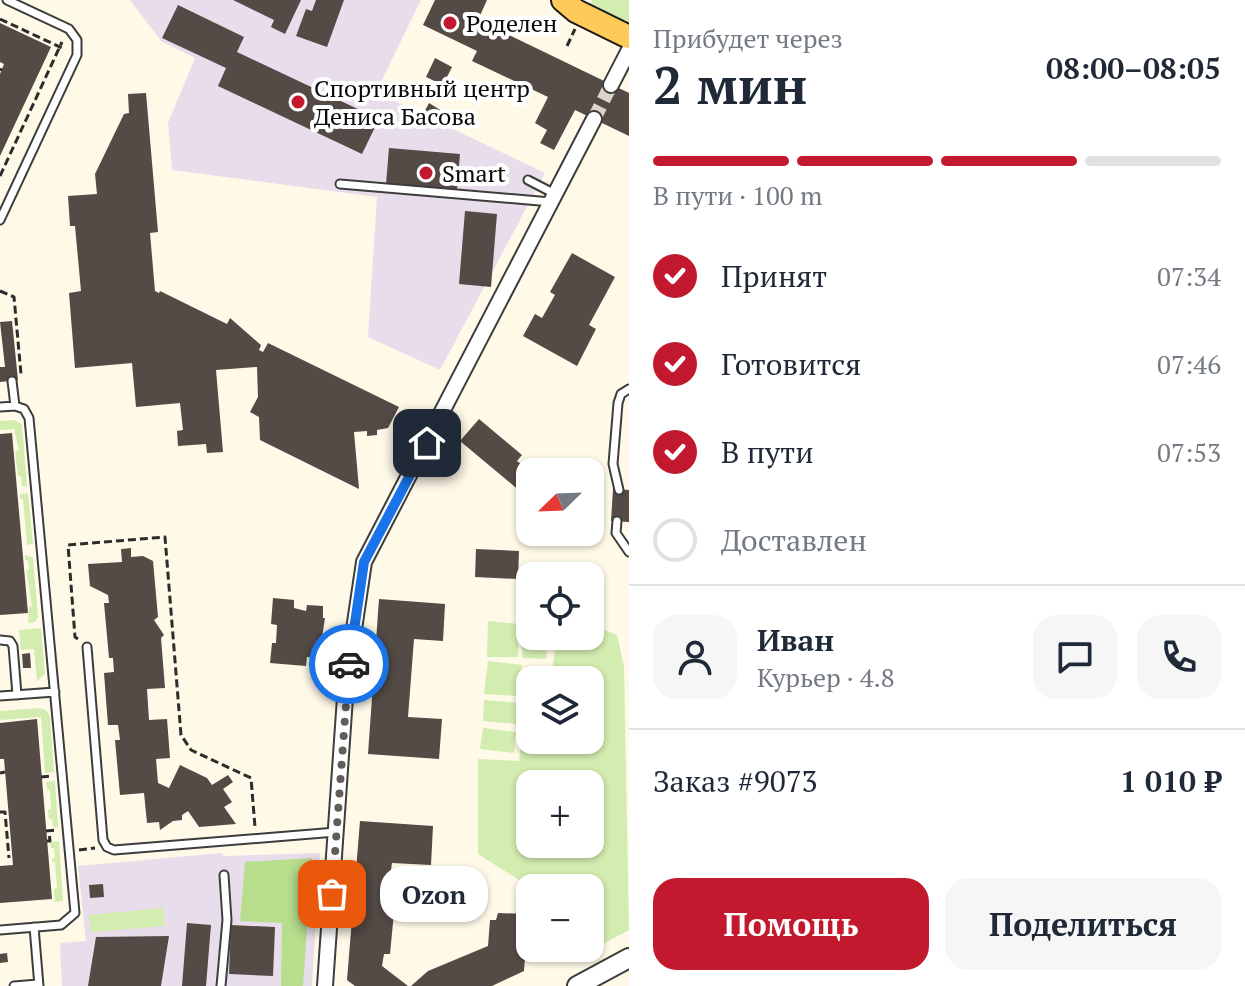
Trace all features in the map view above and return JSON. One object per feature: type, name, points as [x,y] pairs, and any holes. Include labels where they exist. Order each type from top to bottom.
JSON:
[{"type":"main road","points":[[569,4],[629,37]]},
{"type":"street","points":[[611,85],[629,50]]},
{"type":"street","points":[[325,986],[346,683],[364,562],[594,119]]},
{"type":"street","points":[[577,986],[629,958]]},
{"type":"lane","points":[[0,220],[77,55],[77,40],[69,29],[7,0]]},
{"type":"lane","points":[[528,180],[553,198]]},
{"type":"lane","points":[[340,184],[553,198]]},
{"type":"lane","points":[[12,381],[15,406]]},
{"type":"lane","points":[[619,490],[613,464],[618,403],[621,394],[629,389]]},
{"type":"lane","points":[[0,407],[24,409],[29,418],[75,913],[61,925],[0,930]]},
{"type":"lane","points":[[617,521],[616,533],[629,552]]},
{"type":"lane","points":[[0,640],[10,641],[13,646],[17,695]]},
{"type":"lane","points":[[87,647],[103,840],[107,847],[114,850],[336,832]]},
{"type":"lane","points":[[0,696],[55,692]]},
{"type":"lane","points":[[221,986],[227,920],[224,875]]},
{"type":"lane","points":[[14,986],[38,985],[34,927]]},
{"type":"path","points":[[0,19],[77,55]]},
{"type":"path","points":[[0,176],[69,29]]},
{"type":"path","points":[[0,291],[14,297],[24,409]]},
{"type":"path","points":[[87,647],[75,637],[68,545],[165,537],[181,735],[191,750],[251,778],[256,839]]},
{"type":"path","points":[[41,777],[56,776]]},
{"type":"path","points":[[0,812],[5,812],[10,854]]},
{"type":"path","points":[[47,841],[50,841],[48,831],[60,830]]},
{"type":"path","points":[[0,842],[8,843]]},
{"type":"path","points":[[70,850],[107,847]]},
{"type":"shaded area","points":[[130,0],[421,0],[376,92],[545,173],[440,370],[368,337],[377,197],[172,170],[168,123],[195,58],[161,41]]},
{"type":"shaded area","points":[[222,853],[223,856],[320,853],[312,986],[62,986],[60,943],[86,941],[78,866]]},
{"type":"green space","points":[[592,0],[629,0],[629,24],[590,5]]},
{"type":"green space","points":[[14,420],[22,424],[27,486],[22,486],[21,476],[18,476],[15,451],[19,450],[14,429],[0,430],[0,421]]},
{"type":"green space","points":[[28,493],[33,544],[27,545],[20,494]]},
{"type":"green space","points":[[25,555],[33,558],[38,617],[35,622],[28,623],[29,607],[32,606]]},
{"type":"green space","points":[[488,621],[516,624],[518,657],[487,657]]},
{"type":"green space","points":[[41,628],[45,674],[37,681],[34,649],[21,650],[19,630]]},
{"type":"green space","points":[[604,630],[617,635],[624,666],[629,930],[604,943],[604,874],[516,874],[516,878],[478,854],[478,759],[519,761],[520,754],[604,754],[604,666],[553,666],[555,650],[604,650]]},
{"type":"green space","points":[[522,650],[547,650],[546,659],[522,658]]},
{"type":"green space","points":[[488,661],[522,665],[516,666],[516,696],[484,694]]},
{"type":"green space","points":[[484,700],[516,703],[516,724],[483,721]]},
{"type":"green space","points":[[40,708],[50,716],[54,772],[45,773],[41,717],[0,720],[0,711]]},
{"type":"green space","points":[[483,728],[516,732],[514,753],[480,749]]},
{"type":"green space","points":[[55,781],[58,827],[53,827],[52,819],[49,819],[50,790],[47,790],[46,782]]},
{"type":"green space","points":[[59,841],[63,901],[55,902],[54,889],[57,888],[55,862],[52,859],[55,858],[50,842]]},
{"type":"green space","points":[[312,858],[303,986],[281,986],[282,923],[240,921],[245,862]]},
{"type":"green space","points":[[163,908],[165,926],[91,932],[89,915]]},
{"type":"building","points":[[233,0],[301,0],[285,34],[271,27],[274,20]]},
{"type":"building","points":[[316,0],[344,0],[327,47],[296,36],[306,9],[312,11]]},
{"type":"building","points":[[435,0],[487,0],[478,20],[629,93],[629,136],[575,110],[554,150],[540,143],[547,130],[535,123],[548,97],[472,61],[477,51],[423,25]]},
{"type":"building","name":"Спортивный центр Дениса Басова","points":[[178,5],[244,37],[237,52],[379,119],[362,154],[218,86],[226,68],[162,38]]},
{"type":"building","points":[[0,23],[51,47],[0,156],[0,74],[4,64],[0,62]]},
{"type":"building","points":[[435,58],[452,67],[443,85],[426,77]]},
{"type":"building","points":[[146,93],[158,232],[150,233],[155,291],[227,324],[230,318],[261,345],[259,350],[263,352],[268,343],[399,407],[388,428],[377,430],[377,435],[367,436],[367,431],[354,432],[359,489],[260,440],[259,417],[250,412],[258,397],[257,367],[216,370],[223,452],[207,453],[206,444],[178,446],[177,431],[183,430],[180,403],[136,407],[132,363],[75,368],[69,293],[81,291],[75,226],[70,226],[68,196],[97,194],[95,174],[124,114],[129,113],[128,94]]},
{"type":"building","points":[[429,103],[442,111],[433,127],[420,120]]},
{"type":"building","points":[[389,148],[460,154],[457,190],[386,184]]},
{"type":"building","points":[[465,211],[497,214],[491,287],[459,284]]},
{"type":"building","points":[[572,253],[615,277],[589,325],[596,329],[577,366],[523,336],[535,314],[542,318],[555,295],[550,292]]},
{"type":"building","points":[[12,321],[18,380],[0,382],[0,367],[5,367],[0,322]]},
{"type":"building","points":[[479,419],[522,455],[516,458],[516,488],[460,441]]},
{"type":"building","points":[[12,433],[28,613],[0,615],[0,434]]},
{"type":"building","points":[[613,489],[629,490],[629,522],[611,521]]},
{"type":"building","points":[[131,548],[131,557],[143,556],[153,561],[158,617],[154,620],[164,635],[161,638],[165,688],[147,689],[149,720],[167,719],[170,758],[156,759],[158,783],[169,788],[180,765],[207,778],[212,785],[228,775],[233,782],[223,789],[232,802],[224,807],[236,824],[199,827],[188,811],[182,815],[182,820],[173,821],[160,830],[159,822],[147,823],[144,793],[120,795],[115,740],[120,740],[118,725],[108,725],[104,673],[114,672],[113,658],[109,658],[104,603],[109,603],[108,595],[90,586],[88,564],[122,562],[121,549]]},
{"type":"building","points":[[476,549],[519,551],[516,579],[475,577]]},
{"type":"building","points":[[273,598],[294,600],[294,608],[306,611],[307,605],[323,606],[325,618],[319,658],[307,657],[306,666],[270,663],[277,625],[271,624]]},
{"type":"building","points":[[379,599],[445,604],[443,641],[414,639],[408,717],[442,719],[439,759],[368,754]]},
{"type":"building","points":[[30,653],[31,668],[23,668],[22,654]]},
{"type":"building","points":[[37,719],[52,899],[0,903],[0,866],[13,865],[4,759],[0,759],[0,723]]},
{"type":"building","points":[[360,821],[433,826],[431,865],[392,863],[391,870],[398,871],[390,954],[384,954],[382,966],[408,986],[355,986],[347,980]]},
{"type":"building","points":[[103,884],[104,897],[90,898],[89,885]]},
{"type":"building","points":[[498,913],[516,914],[516,962],[525,962],[524,971],[492,986],[411,986],[428,971],[488,946],[490,920],[496,920]]},
{"type":"building","points":[[187,923],[211,925],[206,986],[182,986]]},
{"type":"building","points":[[231,925],[275,927],[273,976],[229,974]]},
{"type":"building","points":[[169,936],[161,986],[88,986],[96,937]]},
{"type":"building","points":[[7,953],[8,962],[0,963],[0,954]]},
{"type":"tunnel","points":[[594,119],[611,85]]},
{"type":"way so far","points":[[332,894],[349,664]]},
{"type":"place","name":"Роделен","points":[[450,23]]},
{"type":"place","name":"Спортивный центр Дениса Басова","points":[[298,102]]},
{"type":"place","name":"Smart","points":[[426,173]]},
{"type":"place","name":"Ozon","points":[[332,894]]},
{"type":"route","points":[[349,664],[364,562],[427,443]]}]
